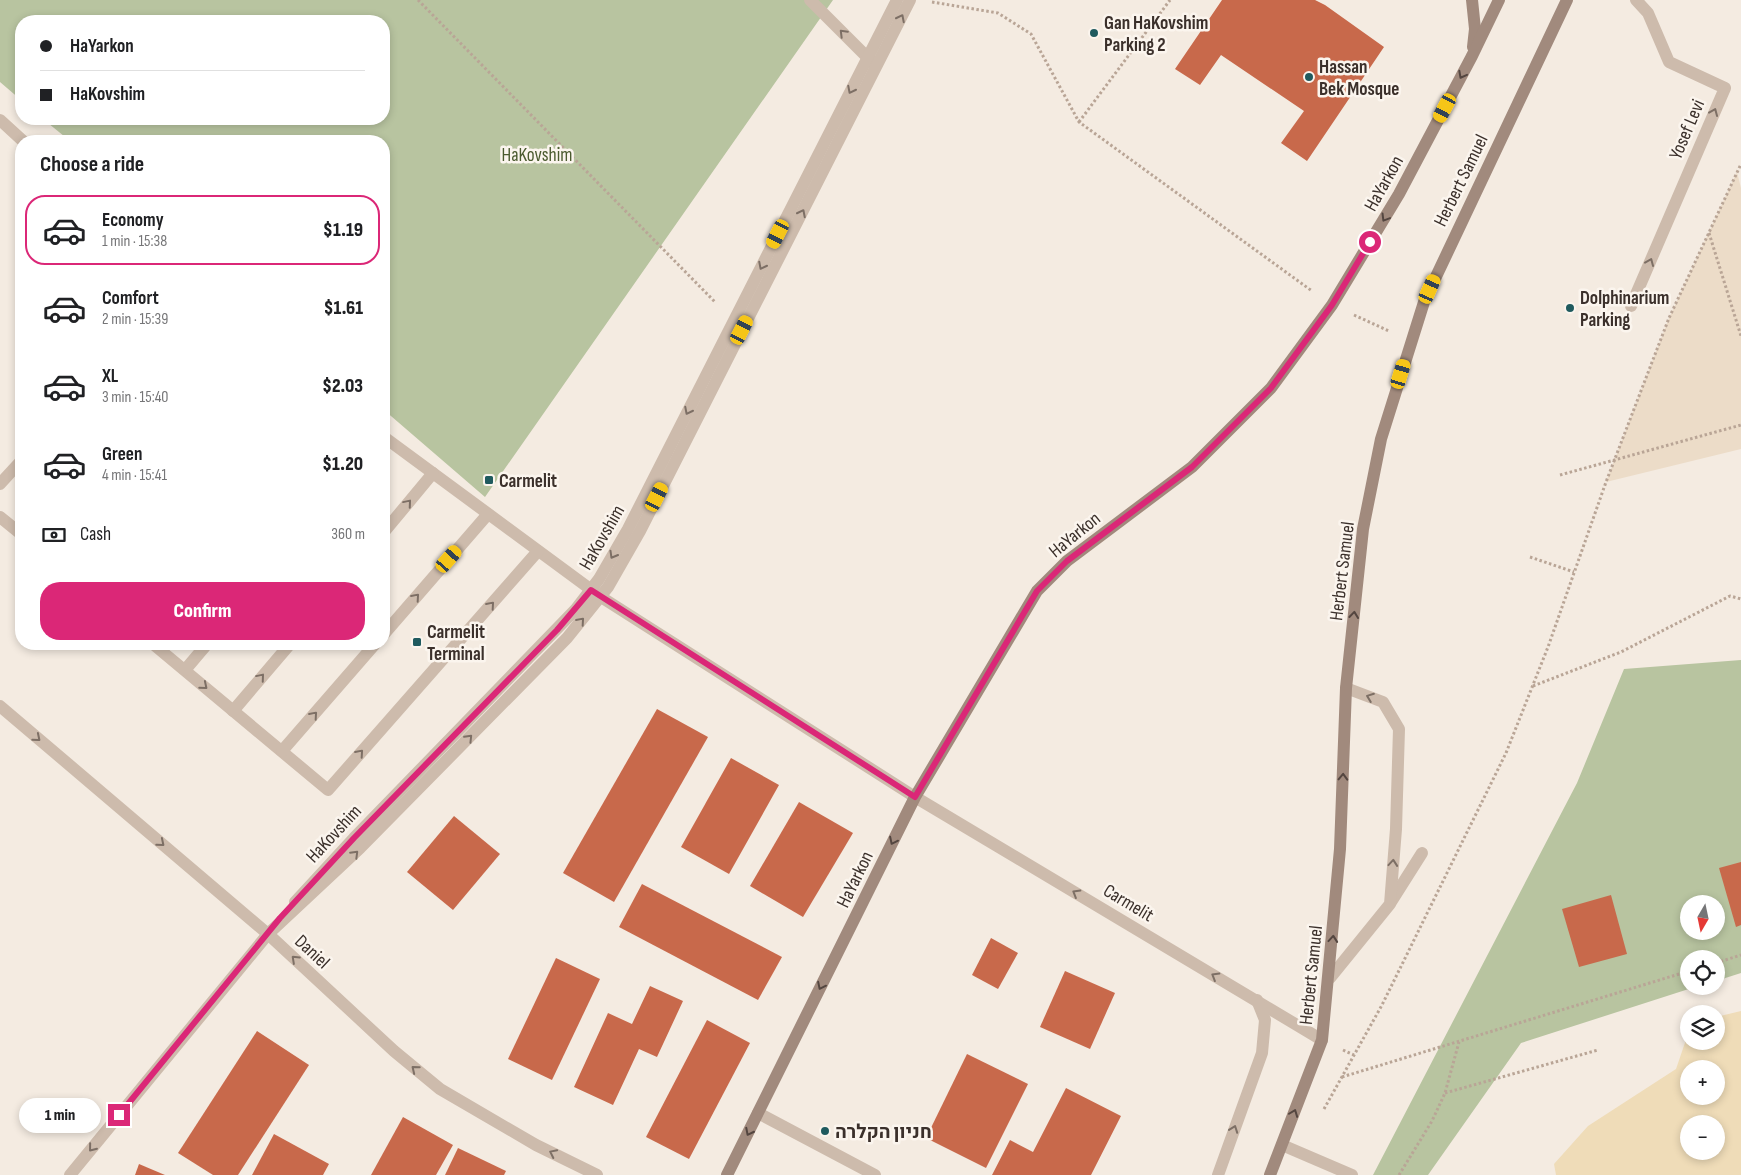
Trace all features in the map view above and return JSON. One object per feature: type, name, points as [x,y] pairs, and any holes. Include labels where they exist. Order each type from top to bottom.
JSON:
[{"type":"main road","points":[[1472,0],[1475,29],[1472,56]]},
{"type":"main road","name":"HaYarkon","points":[[727,1175],[915,797],[1037,591],[1067,561],[1192,467],[1271,388],[1332,305],[1399,194],[1472,56],[1498,0]]},
{"type":"main road","name":"Herbert Samuel","points":[[1270,1175],[1322,1040],[1330,978],[1340,849],[1346,688],[1363,529],[1381,439],[1424,302],[1568,0]]},
{"type":"street","points":[[810,0],[872,62]]},
{"type":"street","name":"HaKovshim","points":[[70,1175],[268,934],[360,848],[566,638],[640,531],[872,62],[897,0]]},
{"type":"street","name":"HaKovshim","points":[[596,593],[734,321],[872,62],[910,0]]},
{"type":"street","name":"Yosef Levi","points":[[1631,306],[1724,88],[1669,62],[1648,13],[1636,0]]},
{"type":"street","points":[[0,120],[16,135]]},
{"type":"street","name":"Carmelit","points":[[390,442],[596,593],[915,797],[1322,1040]]},
{"type":"street","points":[[0,484],[15,468]]},
{"type":"street","points":[[390,525],[433,473]]},
{"type":"street","points":[[390,627],[488,514]]},
{"type":"street","points":[[0,517],[15,529]]},
{"type":"street","points":[[160,650],[328,790],[538,551]]},
{"type":"street","points":[[185,670],[202,650]]},
{"type":"street","points":[[233,711],[285,650]]},
{"type":"street","points":[[282,751],[370,650]]},
{"type":"street","points":[[1346,688],[1383,702],[1399,730],[1396,829],[1390,904]]},
{"type":"street","name":"Daniel","points":[[0,706],[268,934],[394,1051],[440,1089],[536,1145],[597,1175]]},
{"type":"street","points":[[1330,978],[1390,904],[1422,853]]},
{"type":"street","name":"Herbert Samuel","points":[[1218,1175],[1262,1053],[1266,1020],[1257,1000]]},
{"type":"street","points":[[758,1113],[875,1175]]},
{"type":"street","points":[[1282,1145],[1352,1175]]},
{"type":"path","points":[[418,0],[734,321]]},
{"type":"path","points":[[1079,122],[1170,0]]},
{"type":"path","points":[[928,2],[998,13],[1031,34],[1079,122],[1332,305],[1410,342]]},
{"type":"path","points":[[1319,1118],[1382,1005],[1502,762],[1533,686],[1614,460],[1669,318],[1741,164]]},
{"type":"path","points":[[1709,232],[1741,336]]},
{"type":"path","points":[[1560,475],[1741,425]]},
{"type":"path","points":[[1530,557],[1574,572]]},
{"type":"path","points":[[1533,686],[1620,652],[1730,596],[1741,599]]},
{"type":"path","points":[[1725,960],[1741,956]]},
{"type":"path","points":[[1341,1077],[1680,974]]},
{"type":"path","points":[[1399,1175],[1432,1121],[1445,1093],[1459,1041]]},
{"type":"path","points":[[1445,1093],[1598,1050]]},
{"type":"green space","name":"HaKovshim","points":[[0,0],[833,0],[485,497],[390,415],[390,135],[63,135],[50,125],[390,125],[390,15],[15,15],[15,95],[0,82]]},
{"type":"green space","points":[[1741,660],[1741,973],[1725,978],[1725,950],[1680,950],[1680,992],[1521,1043],[1428,1175],[1373,1175],[1577,783],[1624,669]]},
{"type":"sand","points":[[1741,1011],[1741,1175],[1556,1175],[1554,1164],[1588,1126],[1676,1069],[1682,1050],[1725,1050],[1725,1015]]},
{"type":"shaded area","points":[[1737,172],[1741,188],[1741,449],[1606,482],[1669,318]]},
{"type":"building","name":"Hassan Bek Mosque","points":[[1222,0],[1315,0],[1384,47],[1307,161],[1281,143],[1304,111],[1221,55],[1200,85],[1175,69]]},
{"type":"building","points":[[657,709],[708,737],[614,902],[563,873]]},
{"type":"building","points":[[731,758],[779,785],[729,874],[681,847]]},
{"type":"building","points":[[799,802],[853,833],[803,917],[750,886]]},
{"type":"building","points":[[454,816],[500,854],[453,910],[407,872]]},
{"type":"building","points":[[1741,862],[1741,925],[1736,927],[1719,868]]},
{"type":"building","points":[[642,884],[782,957],[758,1000],[619,927]]},
{"type":"building","points":[[1611,895],[1627,954],[1579,967],[1562,909]]},
{"type":"building","points":[[991,938],[1018,953],[998,989],[972,975]]},
{"type":"building","points":[[556,958],[600,979],[552,1080],[508,1059]]},
{"type":"building","points":[[1065,971],[1115,993],[1090,1049],[1040,1027]]},
{"type":"building","points":[[650,986],[683,1001],[657,1057],[639,1049],[613,1105],[574,1087],[608,1013],[632,1024]]},
{"type":"building","points":[[707,1020],[750,1043],[689,1159],[646,1137]]},
{"type":"building","points":[[257,1031],[309,1065],[238,1175],[213,1175],[178,1153]]},
{"type":"building","points":[[967,1054],[1028,1084],[986,1168],[926,1138]]},
{"type":"building","points":[[1066,1088],[1121,1116],[1091,1175],[992,1175],[1010,1140],[1033,1152]]},
{"type":"building","points":[[403,1117],[453,1145],[436,1175],[371,1175]]},
{"type":"building","points":[[274,1134],[329,1164],[323,1175],[252,1175]]},
{"type":"building","points":[[458,1148],[506,1171],[504,1175],[445,1175]]},
{"type":"building","points":[[139,1164],[165,1175],[135,1175]]},
{"type":"place","name":"Gan HaKovshim Parking 2","points":[[1094,33]]},
{"type":"place","name":"Hassan Bek Mosque","points":[[1309,77]]},
{"type":"place","name":"Dolphinarium Parking","points":[[1570,308]]},
{"type":"place","name":"Carmelit","points":[[489,480]]},
{"type":"place","name":"Carmelit Terminal","points":[[417,642]]},
{"type":"place","name":"חניון הקלרה","points":[[825,1131]]},
{"type":"route","points":[[119,1115],[280,918],[354,838],[557,630],[591,590],[915,797],[1037,591],[1067,561],[1192,467],[1271,388],[1332,305],[1370,242]]}]
